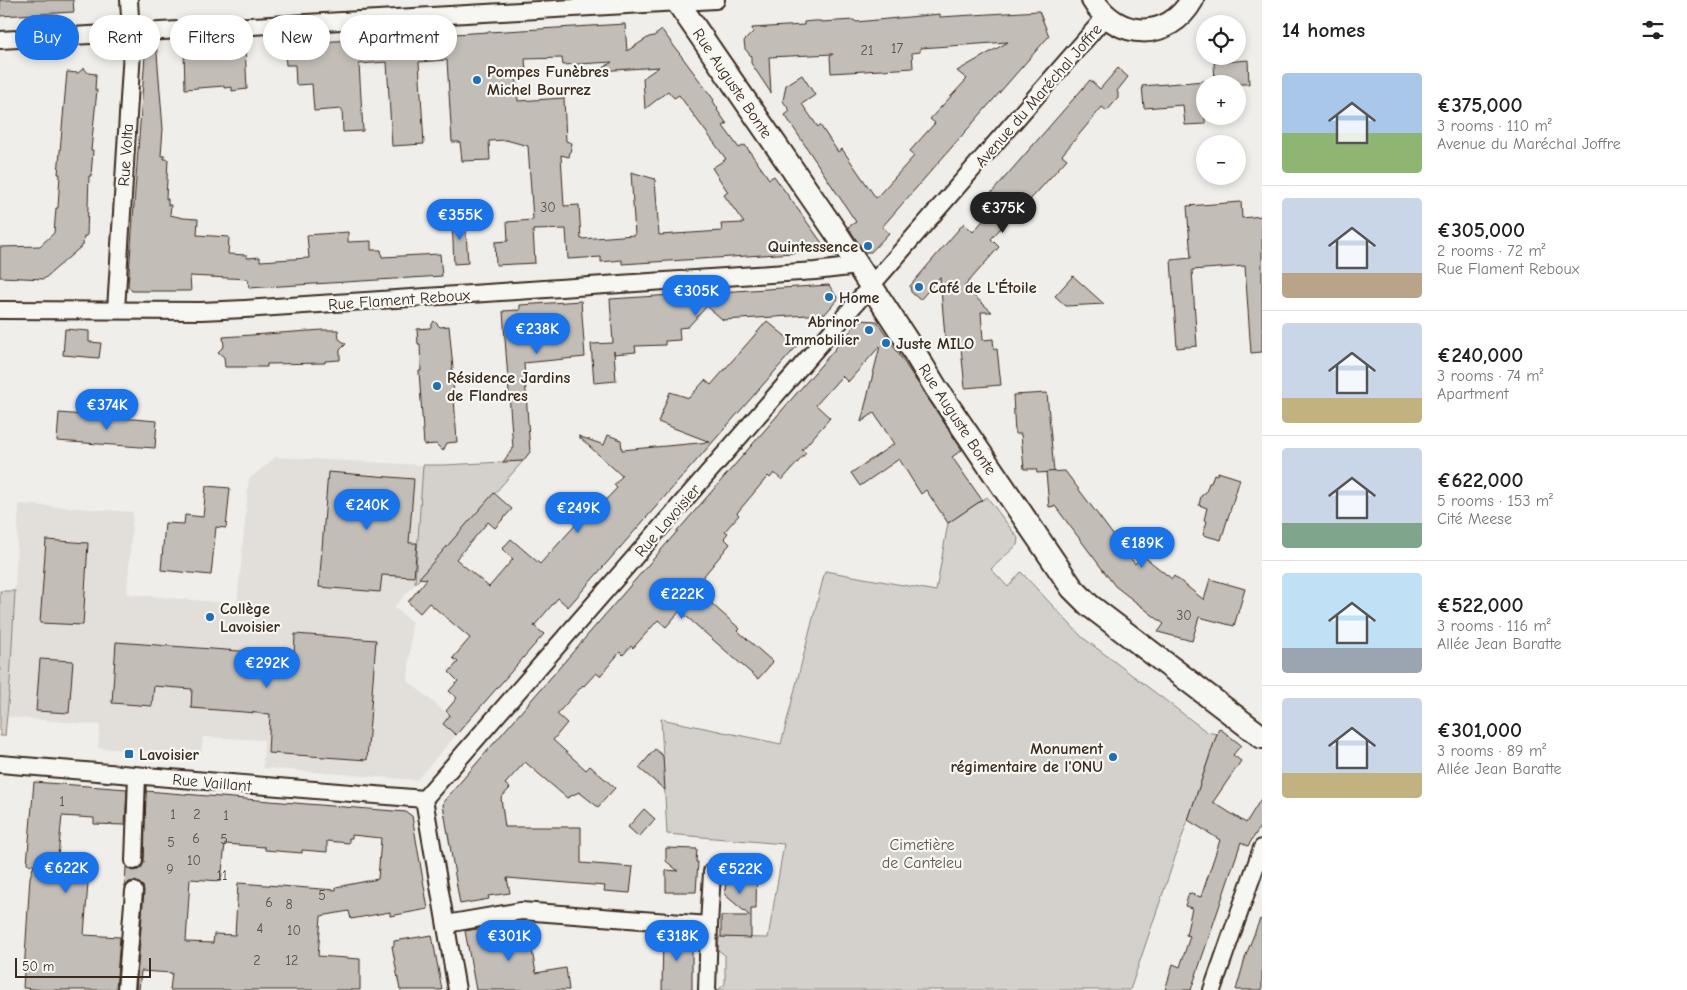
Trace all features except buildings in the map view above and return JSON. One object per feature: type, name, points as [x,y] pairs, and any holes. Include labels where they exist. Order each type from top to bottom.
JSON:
[{"type":"street","name":"Rue Volta","points":[[129,0],[129,15]]},
{"type":"street","points":[[160,31],[716,0]]},
{"type":"street","points":[[1099,8],[1116,23],[1126,28],[1150,30],[1167,25],[1177,19],[1192,0]]},
{"type":"street","name":"Rue Auguste Bonte","points":[[677,1],[858,266],[936,388],[1072,588],[1088,604],[1262,737]]},
{"type":"street","name":"Avenue du Maréchal Joffre","points":[[871,286],[1099,8]]},
{"type":"street","points":[[0,40],[89,35]]},
{"type":"street","name":"Rue Volta","points":[[116,310],[131,60]]},
{"type":"street","name":"Rue Flament Reboux","points":[[0,310],[201,311],[245,309],[791,273],[858,266]]},
{"type":"street","name":"Rue Lavoisier","points":[[424,799],[871,286]]},
{"type":"street","name":"Rue Vaillant","points":[[0,764],[424,799]]},
{"type":"street","points":[[134,861],[137,776]]},
{"type":"street","points":[[424,799],[457,990]]},
{"type":"street","points":[[1212,990],[1262,848]]},
{"type":"street","points":[[707,990],[712,872]]},
{"type":"street","points":[[126,990],[134,890]]},
{"type":"street","points":[[446,924],[521,911],[709,924]]},
{"type":"shaded area","name":"Collège Lavoisier","points":[[276,457],[423,465],[415,584],[394,607],[412,622],[408,681],[450,716],[443,724],[456,735],[417,780],[263,768],[264,740],[203,737],[201,755],[98,748],[100,725],[7,717],[19,504],[133,512],[127,594],[237,604],[249,479]]},
{"type":"green space","points":[[523,461],[415,584],[423,465]]},
{"type":"green space","name":"Cimetière de Canteleu","points":[[987,497],[1018,538],[1017,545],[991,569],[1008,587],[1021,572],[1082,637],[1207,732],[1217,734],[1130,990],[718,990],[725,984],[725,955],[718,950],[719,937],[768,938],[784,844],[667,834],[661,719],[781,744],[825,571],[936,591],[948,523]]},
{"type":"green space","points":[[0,591],[15,591],[5,736],[0,736]]},
{"type":"place","name":"Pompes Funèbres Michel Bourrez","points":[[477,80]]},
{"type":"place","name":"Quintessence","points":[[868,246]]},
{"type":"place","name":"Café de L'Étoile","points":[[919,287]]},
{"type":"place","name":"Home","points":[[829,297]]},
{"type":"place","name":"Abrinor Immobilier","points":[[869,330]]},
{"type":"place","name":"Juste MILO","points":[[886,343]]},
{"type":"place","name":"Résidence Jardins de Flandres","points":[[437,386]]},
{"type":"place","name":"Collège Lavoisier","points":[[210,617]]},
{"type":"place","name":"Lavoisier","points":[[129,754]]},
{"type":"place","name":"Monument régimentaire de l'ONU","points":[[1113,757]]}]
